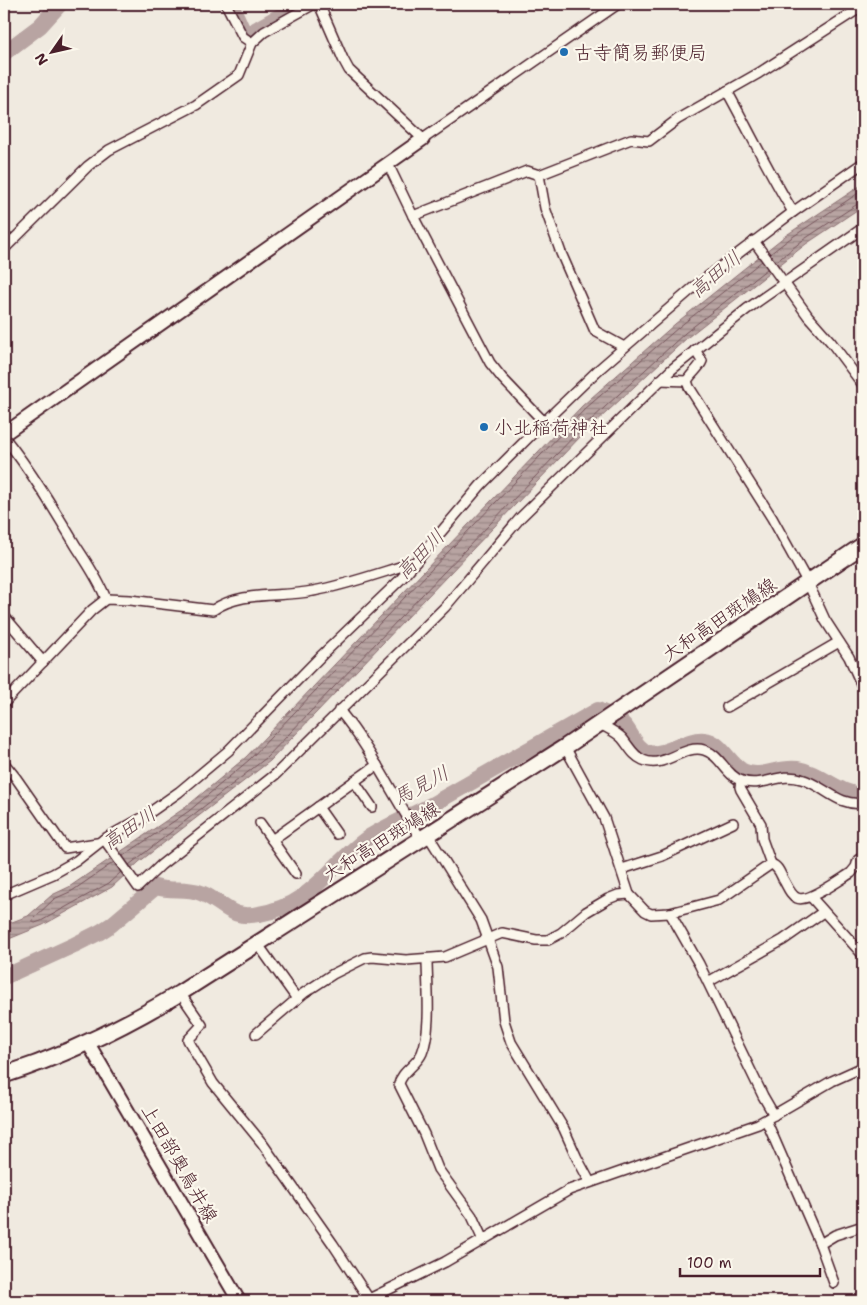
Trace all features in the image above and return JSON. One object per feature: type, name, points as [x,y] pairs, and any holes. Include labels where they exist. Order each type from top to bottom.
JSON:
[{"type":"main road","name":"大和高田斑鳩線","points":[[4,1075],[88,1043],[180,993],[565,747],[863,545]]},
{"type":"street","points":[[226,4],[243,37],[252,43]]},
{"type":"street","points":[[4,250],[88,166],[109,150],[196,105],[239,75],[252,43],[264,32],[314,4]]},
{"type":"street","points":[[319,4],[342,59],[349,70],[423,139]]},
{"type":"street","points":[[106,599],[101,586],[66,529],[4,436],[423,139],[618,4]]},
{"type":"street","points":[[413,216],[527,171],[539,175],[631,139],[648,141],[678,119],[759,73],[863,6]]},
{"type":"street","points":[[727,91],[792,212]]},
{"type":"street","points":[[4,895],[53,874],[76,861],[160,806],[228,751],[416,562],[481,485],[544,422],[624,347],[681,297],[792,212],[863,163]]},
{"type":"street","points":[[388,164],[490,363],[544,422]]},
{"type":"street","points":[[539,175],[546,208],[561,253],[595,331],[624,347]]},
{"type":"street","points":[[104,842],[138,887],[161,865],[276,774],[445,607],[508,531],[660,380],[727,323],[784,281],[863,228]]},
{"type":"street","points":[[755,242],[808,316],[831,342],[863,385]]},
{"type":"street","points":[[695,350],[702,361],[700,366],[689,376],[687,381],[689,387],[772,518],[808,583],[825,620],[852,661],[863,688]]},
{"type":"street","points":[[660,380],[687,381]]},
{"type":"street","points":[[4,703],[92,610],[106,599],[213,610],[223,602],[262,595],[297,594],[315,591],[416,562]]},
{"type":"street","points":[[4,616],[43,662]]},
{"type":"street","points":[[727,707],[839,642]]},
{"type":"street","points":[[340,710],[363,740],[402,811],[411,824],[424,837],[476,910],[498,967],[507,1035],[564,1129],[579,1163],[590,1182]]},
{"type":"street","points":[[606,720],[637,757],[644,761],[658,762],[692,749],[699,749],[713,754],[730,774],[741,781],[749,783],[782,777],[800,778],[841,801],[853,804],[863,803]]},
{"type":"street","points":[[565,747],[604,818],[630,894],[645,911],[651,914],[670,913],[719,900],[771,864]]},
{"type":"street","points":[[4,763],[65,848],[104,842]]},
{"type":"street","points":[[272,840],[377,765]]},
{"type":"street","points":[[354,781],[372,808]]},
{"type":"street","points":[[741,781],[741,790],[761,824],[762,839],[771,864],[775,865],[796,898],[811,897],[851,874],[858,860],[863,857]]},
{"type":"street","points":[[318,806],[337,834]]},
{"type":"street","points":[[260,823],[296,874]]},
{"type":"street","points":[[622,869],[662,856],[733,823]]},
{"type":"street","points":[[256,1034],[297,999],[333,974],[365,958],[406,960],[445,957],[502,933],[536,940],[548,940],[561,933],[586,912],[608,899],[630,894]]},
{"type":"street","points":[[811,897],[863,955]]},
{"type":"street","points":[[708,982],[766,951],[823,912]]},
{"type":"street","points":[[670,913],[694,954],[763,1096],[834,1283]]},
{"type":"street","points":[[257,943],[297,999]]},
{"type":"street","points":[[427,959],[427,1028],[424,1048],[416,1062],[401,1077],[399,1084],[424,1134],[438,1169],[472,1216],[482,1240]]},
{"type":"street","points":[[180,993],[202,1025],[188,1040],[205,1072],[262,1143],[333,1244],[367,1300],[445,1262],[558,1196],[590,1182],[750,1127],[832,1081],[863,1067]]},
{"type":"street","name":"上田部奥鳥井線","points":[[88,1043],[239,1301]]},
{"type":"street","points":[[820,1244],[835,1235],[863,1226]]},
{"type":"water","points":[[863,184],[863,206],[806,244],[688,337],[582,435],[270,761],[139,862],[112,887],[43,925],[4,941],[4,925],[28,916],[52,895],[69,887],[186,807],[246,757],[582,406],[675,324],[785,236]]},
{"type":"waterway","points":[[4,53],[40,26],[60,4]]},
{"type":"waterway","points":[[231,4],[244,33],[248,34],[301,4]]},
{"type":"waterway","name":"馬見川","points":[[4,977],[100,932],[156,887],[195,891],[241,915],[259,914],[278,909],[307,893],[369,837],[433,804],[598,710],[621,723],[637,745],[649,753],[655,754],[690,742],[704,740],[716,745],[739,769],[745,772],[757,774],[784,769],[797,769],[806,771],[846,791],[863,795]]},
{"type":"place","name":"古寺簡易郵便局","points":[[564,52]]},
{"type":"place","name":"小北稲荷神社","points":[[484,427]]},
{"type":"water label","name":"高田川","points":[[715,274]]},
{"type":"water label","name":"高田川","points":[[420,554]]},
{"type":"water label","name":"高田川","points":[[129,828]]}]
